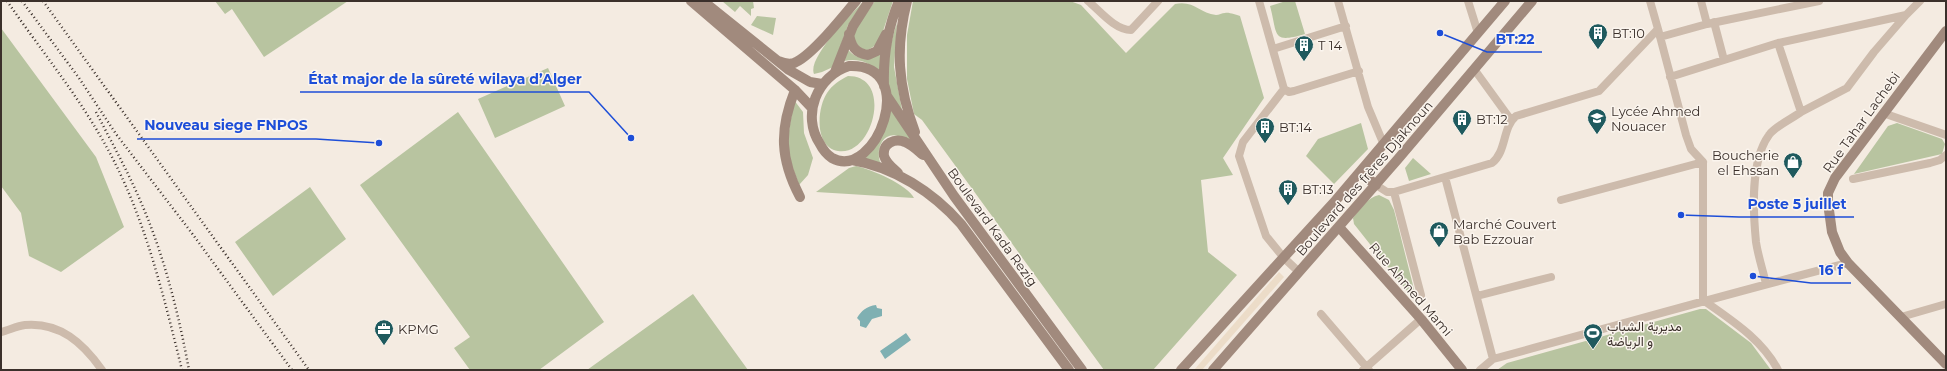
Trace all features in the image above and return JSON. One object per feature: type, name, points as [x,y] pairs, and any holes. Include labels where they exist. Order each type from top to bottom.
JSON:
[{"type":"main road","points":[[691,1],[795,90],[812,108]]},
{"type":"main road","points":[[703,1],[799,76],[810,82],[822,84]]},
{"type":"main road","points":[[778,61],[793,63],[807,54],[856,1]]},
{"type":"main road","name":"Boulevard Kada Rezig","points":[[835,72],[856,19],[869,1]]},
{"type":"main road","points":[[849,34],[854,50],[862,54],[873,54],[881,45],[899,1]]},
{"type":"main road","points":[[907,1],[900,31],[900,76],[906,107],[919,143]]},
{"type":"main road","name":"Boulevard des frères Djaknoun","points":[[1181,370],[1284,258],[1384,145],[1505,1]]},
{"type":"main road","name":"Boulevard des frères Djaknoun","points":[[1213,370],[1376,185],[1532,1]]},
{"type":"main road","points":[[884,86],[885,61],[891,22]]},
{"type":"main road","name":"Rue Tahar Lachebi","points":[[1946,31],[1835,178],[1828,193],[1828,214],[1832,232],[1840,252],[1848,263],[1946,364]]},
{"type":"main road","name":"Boulevard Kada Rezig","points":[[1069,370],[961,224],[939,202],[903,177],[872,164],[852,160],[842,161],[825,152],[813,130],[812,108],[822,84],[835,72],[849,66],[866,67],[875,72],[884,86],[887,96],[928,159],[1082,370]]},
{"type":"main road","points":[[795,90],[785,120],[784,153],[790,179],[800,197]]},
{"type":"main road","name":"Boulevard Kada Rezig","points":[[852,160],[868,148],[878,137],[886,113],[887,96]]},
{"type":"main road","points":[[903,177],[887,161],[884,154],[885,146],[890,141],[904,142],[928,159]]},
{"type":"main road","points":[[1360,172],[1376,185]]},
{"type":"main road","name":"Rue Ahmed Mami","points":[[1339,227],[1421,319],[1462,370]]},
{"type":"street","points":[[1088,1],[1124,30],[1131,30],[1158,1]]},
{"type":"street","points":[[1259,1],[1284,90]]},
{"type":"street","points":[[1338,1],[1370,112],[1384,145]]},
{"type":"street","points":[[1468,1],[1478,33]]},
{"type":"street","points":[[1650,1],[1690,149],[1703,162],[1703,300]]},
{"type":"street","points":[[1701,1],[1711,23],[1724,60]]},
{"type":"street","points":[[1376,185],[1387,192],[1394,192],[1492,163],[1496,160],[1511,120],[1523,113],[1599,91],[1659,33],[1819,1]]},
{"type":"street","points":[[1766,284],[1756,243],[1755,183],[1759,154],[1770,133],[1801,112],[1847,88],[1874,52],[1920,1]]},
{"type":"street","points":[[1670,77],[1778,43],[1906,15]]},
{"type":"street","points":[[1273,49],[1346,26]]},
{"type":"street","points":[[1778,43],[1801,112]]},
{"type":"street","points":[[1474,69],[1511,120]]},
{"type":"street","points":[[1284,90],[1289,92],[1294,91],[1359,71]]},
{"type":"street","points":[[1284,90],[1243,142],[1239,156],[1266,236],[1284,258],[1299,272]]},
{"type":"street","points":[[1883,113],[1946,135]]},
{"type":"street","points":[[1853,178],[1930,163],[1940,160],[1946,155]]},
{"type":"street","points":[[1561,200],[1703,162]]},
{"type":"street","points":[[1445,177],[1493,359]]},
{"type":"street","points":[[1394,192],[1421,295]]},
{"type":"street","points":[[1837,266],[1840,261],[1840,252]]},
{"type":"street","points":[[1480,370],[1493,359],[1703,300],[1848,263]]},
{"type":"street","points":[[1477,296],[1551,277]]},
{"type":"street","points":[[1703,300],[1757,340],[1778,370]]},
{"type":"street","points":[[1901,317],[1946,304]]},
{"type":"street","points":[[1320,314],[1366,369],[1421,319]]},
{"type":"street","points":[[1,332],[24,325],[48,326],[67,333],[90,352],[102,370]]},
{"type":"green space","points":[[215,1],[348,1],[264,57],[232,9],[225,14]]},
{"type":"green space","points":[[722,1],[753,1],[754,8],[751,9],[751,16],[740,6],[735,12]]},
{"type":"green space","points":[[864,1],[848,25],[833,67],[814,74],[814,67],[817,58],[824,47],[841,25]]},
{"type":"green space","points":[[875,1],[893,1],[879,43],[868,50],[861,49],[854,40],[854,31]]},
{"type":"green space","points":[[913,1],[1070,1],[1081,5],[1126,53],[1175,4],[1182,3],[1192,5],[1210,14],[1216,15],[1230,13],[1240,16],[1264,98],[1223,158],[1233,175],[1201,180],[1208,252],[1237,275],[1153,370],[1104,370],[922,120],[914,114],[907,79],[907,35]]},
{"type":"green space","points":[[1286,1],[1295,1],[1305,34],[1286,38],[1278,35],[1270,6]]},
{"type":"green space","points":[[757,16],[776,18],[773,35],[751,25]]},
{"type":"green space","points":[[897,23],[894,67],[903,115],[890,97],[887,81],[888,60]]},
{"type":"green space","points":[[1,28],[96,157],[124,227],[61,272],[29,256],[21,213],[1,186]]},
{"type":"green space","points":[[848,50],[857,56],[864,57],[882,50],[879,73],[872,66],[863,62],[854,60],[844,61]]},
{"type":"green space","points":[[548,68],[565,106],[495,138],[478,99]]},
{"type":"green space","points":[[848,76],[862,79],[871,89],[874,101],[873,116],[869,130],[861,142],[850,150],[838,151],[830,148],[821,135],[821,108],[827,93],[831,88],[836,83]]},
{"type":"green space","points":[[794,100],[803,112],[804,133],[813,158],[808,175],[799,185],[786,149]]},
{"type":"green space","points":[[889,107],[917,148],[898,136],[892,135],[887,137],[879,149],[879,159],[881,164],[870,161],[863,156],[879,140],[886,123]]},
{"type":"green space","points":[[458,112],[604,322],[539,370],[470,370],[454,348],[470,337],[360,185]]},
{"type":"green space","points":[[1361,123],[1368,149],[1334,184],[1306,156],[1318,139]]},
{"type":"green space","points":[[1897,123],[1942,139],[1945,144],[1942,154],[1854,174],[1888,126]]},
{"type":"green space","points":[[1413,158],[1431,174],[1409,181],[1405,168]]},
{"type":"green space","points":[[856,166],[871,170],[888,178],[905,188],[914,198],[816,192],[849,168]]},
{"type":"green space","points":[[310,187],[346,239],[273,296],[235,242]]},
{"type":"green space","points":[[1379,195],[1389,200],[1394,210],[1418,305],[1354,224],[1353,218],[1361,207],[1371,198]]},
{"type":"green space","points":[[693,294],[748,370],[587,370]]},
{"type":"green space","points":[[1700,309],[1706,309],[1751,343],[1771,370],[1497,370],[1507,363]]},
{"type":"shaded area","points":[[1279,272],[1284,277],[1202,370],[1194,370]]},
{"type":"water","points":[[876,305],[877,308],[882,309],[882,316],[872,319],[866,328],[860,326],[860,321],[857,318],[862,311]]},
{"type":"water","points":[[906,333],[911,340],[885,359],[880,351]]},
{"type":"railway","points":[[7,1],[95,127],[120,173],[132,200],[152,256],[182,370]]},
{"type":"railway","points":[[22,1],[79,78],[116,134],[191,232],[292,370]]},
{"type":"railway","points":[[43,1],[309,370]]},
{"type":"railway","points":[[96,112],[119,156],[149,221],[163,262],[175,305],[189,370]]},
{"type":"place","name":"BT:22","points":[[1440,33]]},
{"type":"place","name":"BT:10","points":[[1598,50]]},
{"type":"place","name":"T 14","points":[[1304,62]]},
{"type":"place","name":"Lycée Ahmed Nouacer","points":[[1597,135]]},
{"type":"place","name":"BT:12","points":[[1462,136]]},
{"type":"place","name":"État major de la sûreté wilaya d’Alger","points":[[631,138]]},
{"type":"place","name":"Nouveau siege FNPOS","points":[[379,143]]},
{"type":"place","name":"BT:14","points":[[1265,144]]},
{"type":"place","name":"Boucherie el Ehssan","points":[[1793,179]]},
{"type":"place","name":"BT:13","points":[[1288,206]]},
{"type":"place","name":"Poste 5 juillet","points":[[1681,215]]},
{"type":"place","name":"Marché Couvert Bab Ezzouar","points":[[1439,248]]},
{"type":"place","name":"16 f","points":[[1753,276]]},
{"type":"place","name":"KPMG","points":[[384,346]]},
{"type":"place","name":"مديرية الشباب و الرياضة","points":[[1593,350]]}]
